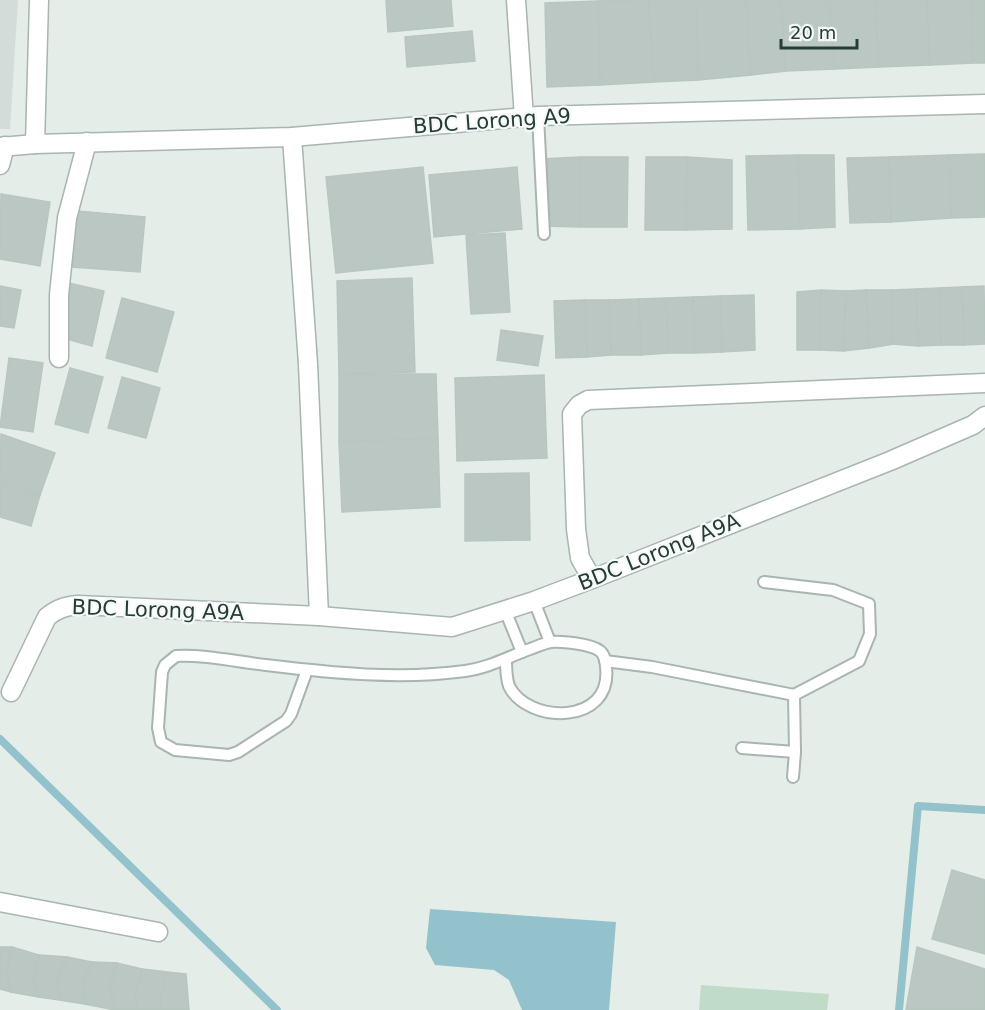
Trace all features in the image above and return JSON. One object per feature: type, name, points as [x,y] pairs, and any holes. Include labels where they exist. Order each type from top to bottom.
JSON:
[{"type":"street","points":[[35,144],[39,0]]},
{"type":"street","points":[[516,0],[531,117]]},
{"type":"street","name":"BDC Lorong A9","points":[[2,147],[292,136],[531,117],[985,105]]},
{"type":"street","points":[[292,136],[309,364],[319,616]]},
{"type":"street","points":[[59,358],[58,296],[67,218],[87,142]]},
{"type":"street","points":[[0,165],[2,147]]},
{"type":"street","points":[[592,579],[580,558],[576,529],[572,414],[579,405],[588,400],[985,382]]},
{"type":"street","name":"BDC Lorong A9A","points":[[11,692],[47,617],[55,610],[65,606],[78,604],[319,616],[452,627],[534,601],[592,579],[890,461],[973,425],[985,416]]},
{"type":"street","points":[[0,902],[158,932]]},
{"type":"lane","points":[[531,117],[544,234]]},
{"type":"lane","points":[[605,661],[652,667],[794,695],[859,661],[870,634],[869,604],[833,590],[764,582]]},
{"type":"lane","points":[[534,601],[550,642]]},
{"type":"lane","points":[[506,610],[522,652]]},
{"type":"lane","points":[[307,670],[291,714],[286,721],[237,752],[225,755],[175,750],[161,742],[158,728],[162,672],[165,665],[176,656],[348,674],[439,675],[480,669],[550,642],[587,645],[600,651],[605,661],[607,671],[604,691],[585,710],[545,711],[530,706],[519,698],[509,685],[506,659]]},
{"type":"lane","points":[[793,777],[794,695]]},
{"type":"lane","points":[[742,748],[795,752]]},
{"type":"shaded area","points":[[0,0],[18,0],[10,129],[0,129]]},
{"type":"green space","points":[[701,985],[829,994],[827,1010],[699,1010]]},
{"type":"water","points":[[430,909],[616,922],[609,1010],[522,1010],[509,980],[494,970],[435,965],[426,948]]},
{"type":"building","points":[[386,0],[451,0],[453,26],[388,32]]},
{"type":"building","points":[[648,0],[696,0],[699,80],[654,82]]},
{"type":"building","points":[[648,0],[654,82],[600,85],[598,1]]},
{"type":"building","points":[[696,0],[746,0],[751,75],[699,80]]},
{"type":"building","points":[[746,0],[781,0],[786,71],[751,75]]},
{"type":"building","points":[[781,0],[829,0],[835,69],[786,71]]},
{"type":"building","points":[[829,0],[875,0],[879,67],[835,69]]},
{"type":"building","points":[[875,0],[927,0],[930,65],[879,67]]},
{"type":"building","points":[[927,0],[971,0],[973,63],[930,65]]},
{"type":"building","points":[[971,0],[985,0],[985,63],[973,63]]},
{"type":"building","points":[[598,1],[600,85],[547,87],[545,3]]},
{"type":"building","points":[[472,31],[475,61],[407,67],[405,37]]},
{"type":"building","points":[[985,154],[985,217],[951,218],[949,155]]},
{"type":"building","points":[[798,155],[834,155],[835,227],[800,229]]},
{"type":"building","points":[[798,155],[800,229],[748,230],[746,156]]},
{"type":"building","points":[[949,155],[951,218],[891,222],[889,157]]},
{"type":"building","points":[[580,157],[628,157],[627,227],[580,227]]},
{"type":"building","points":[[580,157],[580,227],[543,226],[541,159]]},
{"type":"building","points":[[646,157],[687,157],[686,230],[645,230]]},
{"type":"building","points":[[687,157],[732,160],[732,229],[686,230]]},
{"type":"building","points":[[889,157],[891,222],[850,223],[847,158]]},
{"type":"building","points":[[423,167],[433,263],[336,273],[326,177]]},
{"type":"building","points":[[517,167],[522,229],[434,237],[429,175]]},
{"type":"building","points":[[1,194],[50,202],[40,266],[0,259]]},
{"type":"building","points":[[77,211],[145,217],[140,272],[72,267]]},
{"type":"building","points":[[505,233],[510,312],[471,314],[466,235]]},
{"type":"building","points":[[412,278],[415,372],[339,374],[337,281]]},
{"type":"building","points":[[60,281],[104,291],[92,346],[59,337]]},
{"type":"building","points":[[0,286],[21,290],[14,328],[0,326]]},
{"type":"building","points":[[984,286],[985,344],[964,345],[962,287]]},
{"type":"building","points":[[962,287],[964,345],[941,345],[939,288]]},
{"type":"building","points":[[939,288],[941,345],[918,346],[916,289]]},
{"type":"building","points":[[916,289],[918,346],[893,344],[891,290]]},
{"type":"building","points":[[821,290],[846,291],[844,351],[819,350]]},
{"type":"building","points":[[821,290],[819,350],[797,350],[797,292]]},
{"type":"building","points":[[866,290],[891,290],[893,344],[869,348]]},
{"type":"building","points":[[866,290],[869,348],[844,351],[846,291]]},
{"type":"building","points":[[754,295],[755,350],[722,352],[720,296]]},
{"type":"building","points":[[720,296],[722,352],[694,353],[693,297]]},
{"type":"building","points":[[693,297],[694,353],[668,353],[666,298]]},
{"type":"building","points":[[122,298],[174,312],[157,372],[106,358]]},
{"type":"building","points":[[666,298],[668,353],[641,355],[639,299]]},
{"type":"building","points":[[639,299],[641,355],[611,355],[609,300]]},
{"type":"building","points":[[585,300],[609,300],[611,355],[587,357]]},
{"type":"building","points":[[585,300],[587,357],[556,358],[554,301]]},
{"type":"building","points":[[501,330],[543,336],[538,366],[497,360]]},
{"type":"building","points":[[9,358],[43,363],[33,432],[0,427]]},
{"type":"building","points":[[70,368],[103,377],[88,433],[55,424]]},
{"type":"building","points":[[339,374],[436,374],[438,438],[339,442]]},
{"type":"building","points":[[544,375],[547,458],[457,461],[455,378]]},
{"type":"building","points":[[122,377],[160,388],[146,438],[108,428]]},
{"type":"building","points":[[1,434],[55,453],[40,495],[0,481]]},
{"type":"building","points":[[438,438],[440,507],[342,512],[339,442]]},
{"type":"building","points":[[529,473],[530,540],[465,541],[465,474]]},
{"type":"building","points":[[0,481],[40,495],[31,526],[0,517]]},
{"type":"building","points":[[952,870],[985,880],[985,954],[932,939]]},
{"type":"building","points":[[0,947],[12,947],[7,970],[11,992],[0,989]]},
{"type":"building","points":[[12,947],[39,955],[34,978],[39,997],[11,992],[7,970]]},
{"type":"building","points":[[917,947],[985,969],[985,1010],[906,1010]]},
{"type":"building","points":[[39,955],[67,957],[57,983],[60,1000],[39,997],[34,978]]},
{"type":"building","points":[[67,957],[92,962],[83,985],[85,1004],[60,1000],[57,983]]},
{"type":"building","points":[[92,962],[117,963],[110,987],[115,1010],[85,1004],[83,985]]},
{"type":"building","points":[[117,963],[142,969],[135,995],[137,1010],[115,1010],[110,987]]},
{"type":"building","points":[[142,969],[167,972],[160,1000],[162,1010],[137,1010],[135,995]]},
{"type":"building","points":[[167,972],[186,974],[189,1010],[162,1010],[160,1000]]},
{"type":"waterway","points":[[0,739],[277,1010]]},
{"type":"waterway","points":[[899,1010],[918,806],[985,810]]}]
